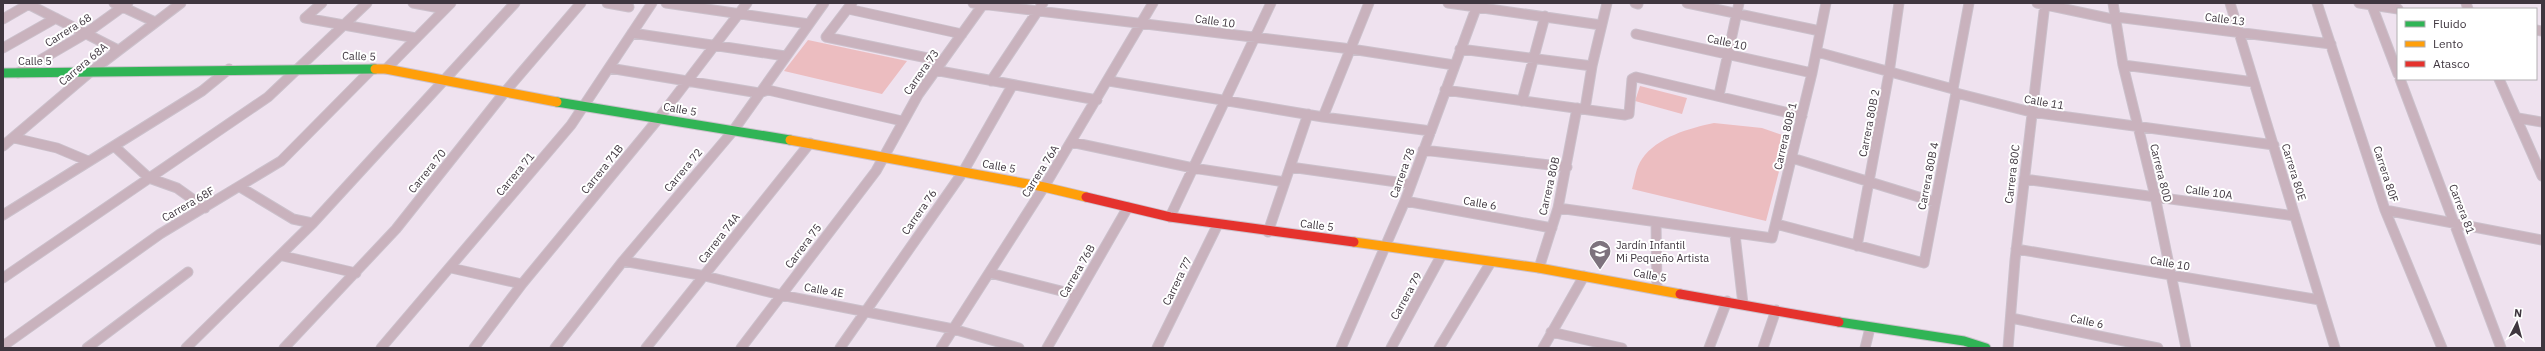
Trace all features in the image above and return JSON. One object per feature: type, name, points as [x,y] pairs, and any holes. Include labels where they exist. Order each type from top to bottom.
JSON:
[{"type":"street","points":[[114,3],[125,5],[155,22]]},
{"type":"street","name":"Carrera 68A","points":[[3,146],[89,73],[181,3]]},
{"type":"street","points":[[322,3],[305,18],[416,38]]},
{"type":"street","points":[[3,278],[262,102],[367,3]]},
{"type":"street","points":[[413,3],[448,6]]},
{"type":"street","points":[[186,348],[243,297],[283,256],[442,80],[514,3]]},
{"type":"street","name":"Carrera 70","points":[[284,348],[396,229],[504,93],[581,3]]},
{"type":"street","points":[[607,3],[629,7]]},
{"type":"street","name":"Carrera 71","points":[[381,348],[541,162],[585,106],[652,3]]},
{"type":"street","points":[[666,3],[809,24]]},
{"type":"street","name":"Carrera 71B","points":[[474,348],[522,284],[659,118],[747,3]]},
{"type":"street","name":"Carrera 72","points":[[555,348],[623,261],[733,131],[824,3]]},
{"type":"street","name":"Calle 10","points":[[973,3],[1254,39],[1351,49],[1454,65]]},
{"type":"street","points":[[991,81],[1043,3]]},
{"type":"street","name":"Carrera 76A","points":[[941,348],[1044,187],[1109,80],[1153,3]]},
{"type":"street","points":[[1170,217],[1271,3]]},
{"type":"street","points":[[1323,117],[1369,3]]},
{"type":"street","points":[[1448,3],[1477,5],[1601,25]]},
{"type":"street","name":"Carrera 80B","points":[[1539,268],[1558,208],[1607,3]]},
{"type":"street","points":[[1687,3],[1820,31]]},
{"type":"street","points":[[1719,95],[1735,14],[1739,3]]},
{"type":"street","name":"Carrera 80B 1","points":[[1736,235],[1772,238],[1817,52],[1826,3]]},
{"type":"street","name":"Carrera 80B 2","points":[[1857,246],[1890,73],[1900,3]]},
{"type":"street","name":"Carrera 80B 4","points":[[1857,246],[1924,263],[1936,202],[1969,3]]},
{"type":"street","name":"Carrera 80D","points":[[2113,3],[2123,65],[2155,196],[2186,348]]},
{"type":"street","name":"Carrera 80E","points":[[2230,3],[2335,348]]},
{"type":"street","name":"Carrera 80F","points":[[2317,3],[2385,210],[2442,348]]},
{"type":"street","points":[[2359,3],[2397,9]]},
{"type":"street","points":[[3,20],[28,4],[118,50]]},
{"type":"street","name":"Carrera 73","points":[[883,157],[902,121],[934,70],[983,4]]},
{"type":"street","name":"Calle 13","points":[[2042,4],[2116,18],[2238,31],[2331,44]]},
{"type":"street","name":"Carrera 80C","points":[[2008,348],[2016,249],[2032,112],[2038,82],[2042,4]]},
{"type":"street","points":[[2372,4],[2397,71]]},
{"type":"street","name":"Carrera 68","points":[[18,73],[85,34],[125,5]]},
{"type":"street","name":"Carrera 78","points":[[1340,348],[1405,201],[1477,5]]},
{"type":"street","points":[[386,69],[448,6]]},
{"type":"street","points":[[942,61],[826,37],[850,6],[962,34]]},
{"type":"street","points":[[1522,101],[1532,59],[1545,16]]},
{"type":"street","points":[[3,48],[56,18]]},
{"type":"street","points":[[632,33],[714,47],[785,56]]},
{"type":"street","name":"Calle 10","points":[[1636,34],[1812,73]]},
{"type":"street","points":[[1460,49],[1592,66]]},
{"type":"street","name":"Calle 11","points":[[1817,52],[2032,112],[2138,128],[2274,145]]},
{"type":"street","points":[[2123,65],[2254,82]]},
{"type":"street","name":"Carrera 68F","points":[[3,346],[160,234],[281,161],[373,68]]},
{"type":"street","points":[[609,68],[759,93],[768,90],[902,121]]},
{"type":"street","points":[[3,215],[202,91],[229,69]]},
{"type":"street","name":"Calle 5","points":[[3,73],[89,73],[229,69],[386,69],[504,93],[810,143],[1044,187],[1170,217],[1268,232],[1386,245],[1441,256],[1539,268],[1986,348]]},
{"type":"street","points":[[934,70],[1012,86],[1097,100]]},
{"type":"street","points":[[1446,90],[1627,115],[1632,79],[1636,77],[1719,95],[1802,116]]},
{"type":"street","points":[[1109,80],[1323,117],[1431,131]]},
{"type":"street","name":"Carrera 81","points":[[2400,80],[2501,348]]},
{"type":"street","points":[[2499,80],[2518,118],[2542,176]]},
{"type":"street","name":"Carrera 76","points":[[840,348],[963,172],[1012,86]]},
{"type":"street","points":[[1268,232],[1308,114]]},
{"type":"street","points":[[2518,118],[2542,122]]},
{"type":"street","points":[[14,138],[57,148],[88,161]]},
{"type":"street","points":[[1071,142],[1192,168],[1285,182]]},
{"type":"street","name":"Carrera 74A","points":[[646,348],[810,143]]},
{"type":"street","points":[[114,146],[149,178],[177,188],[205,208]]},
{"type":"street","points":[[1423,150],[1567,167]]},
{"type":"street","name":"Carrera 75","points":[[741,348],[876,171],[883,157]]},
{"type":"street","points":[[1792,158],[1869,183],[1936,202]]},
{"type":"street","points":[[1290,167],[1411,184]]},
{"type":"street","name":"Calle 10A","points":[[2024,179],[2295,216]]},
{"type":"street","points":[[240,187],[293,219],[312,223]]},
{"type":"street","name":"Calle 6","points":[[1405,201],[1552,228]]},
{"type":"street","name":"Carrera 76B","points":[[1047,348],[1128,207]]},
{"type":"street","points":[[1558,208],[1736,235],[1743,304]]},
{"type":"street","points":[[2385,210],[2542,240]]},
{"type":"street","points":[[1656,222],[1657,289]]},
{"type":"street","name":"Carrera 77","points":[[1157,348],[1218,224]]},
{"type":"street","points":[[1776,224],[1857,246]]},
{"type":"street","name":"Calle 10","points":[[2016,249],[2320,300]]},
{"type":"street","points":[[283,256],[356,273]]},
{"type":"street","name":"Carrera 79","points":[[1391,348],[1441,256]]},
{"type":"street","name":"Calle 4E","points":[[623,261],[705,276],[781,295],[866,310],[953,329],[1019,348]]},
{"type":"street","points":[[1439,348],[1491,262]]},
{"type":"street","points":[[451,268],[522,284]]},
{"type":"street","points":[[87,348],[188,272]]},
{"type":"street","points":[[990,272],[1077,295]]},
{"type":"street","points":[[1543,348],[1584,276]]},
{"type":"street","points":[[1709,348],[1727,301]]},
{"type":"street","points":[[1763,348],[1776,310]]},
{"type":"street","name":"Calle 6","points":[[2011,318],[2158,348]]},
{"type":"street","points":[[1865,348],[1870,328]]},
{"type":"street","points":[[1551,332],[1622,348]]},
{"type":"shaded area","points":[[808,40],[907,61],[882,94],[784,71]]},
{"type":"shaded area","points":[[1640,86],[1687,98],[1682,114],[1635,101]]},
{"type":"shaded area","points":[[1714,123],[1762,128],[1788,137],[1766,221],[1632,189],[1637,169],[1648,151],[1665,139],[1685,131]]},
{"type":"traffic: fast","points":[[3,73],[375,69]]},
{"type":"traffic: fast","points":[[557,102],[790,140]]},
{"type":"traffic: fast","points":[[1839,322],[1964,341],[1986,348]]},
{"type":"traffic: slow","points":[[375,69],[386,69],[557,102]]},
{"type":"traffic: slow","points":[[790,140],[1044,187],[1086,197]]},
{"type":"traffic: slow","points":[[1354,242],[1539,268],[1680,294]]},
{"type":"traffic: jam","points":[[1086,197],[1170,217],[1354,242]]},
{"type":"traffic: jam","points":[[1680,294],[1839,322]]},
{"type":"place","name":"Jardín Infantil Mi Pequeño Artista","points":[[1600,270]]}]
